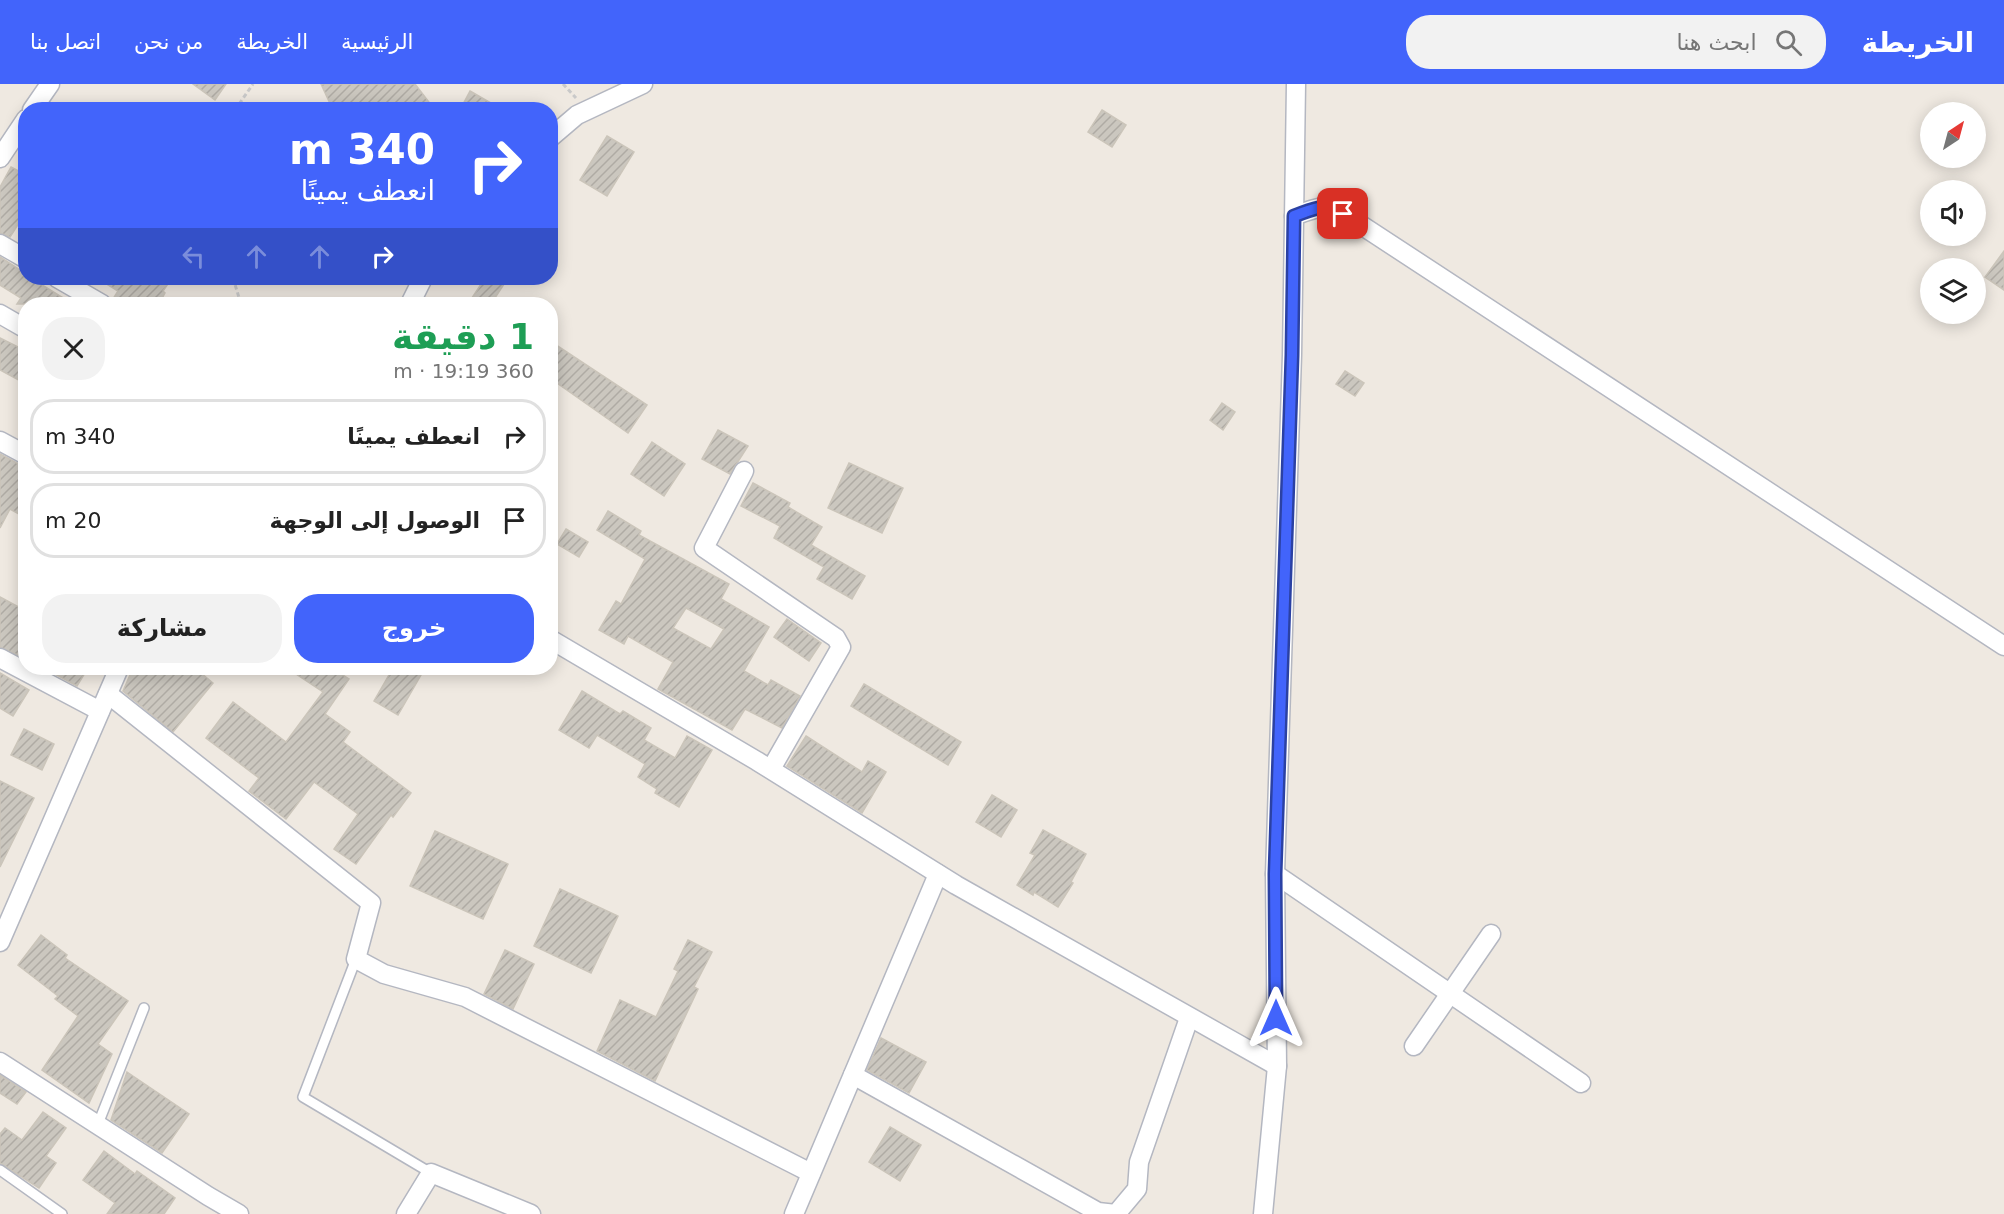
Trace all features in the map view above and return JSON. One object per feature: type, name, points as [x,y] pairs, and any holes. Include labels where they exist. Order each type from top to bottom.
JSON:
[{"type":"street","points":[[38,102],[50,84]]},
{"type":"street","points":[[558,131],[577,115],[643,84]]},
{"type":"street","points":[[1263,1214],[1277,1066],[1275,874],[1292,355],[1296,84]]},
{"type":"street","points":[[0,158],[14,125]]},
{"type":"street","points":[[1294,216],[1316,208],[1332,207],[2004,646]]},
{"type":"street","points":[[0,244],[18,254]]},
{"type":"street","points":[[69,285],[90,297]]},
{"type":"street","points":[[0,314],[18,324]]},
{"type":"street","points":[[0,441],[18,451]]},
{"type":"street","points":[[744,471],[705,548],[836,638],[841,647],[771,769]]},
{"type":"street","points":[[558,644],[771,769],[938,874],[1277,1066]]},
{"type":"street","points":[[0,658],[18,668]]},
{"type":"street","points":[[32,675],[100,711]]},
{"type":"street","points":[[0,942],[115,675]]},
{"type":"street","points":[[108,694],[371,903],[357,959],[384,974],[465,997],[811,1173]]},
{"type":"street","points":[[794,1214],[938,874]]},
{"type":"street","points":[[1275,874],[1581,1083]]},
{"type":"street","points":[[1414,1046],[1491,934]]},
{"type":"street","points":[[853,1075],[1098,1212],[1116,1214],[1137,1189],[1139,1162],[1189,1018]]},
{"type":"street","points":[[0,1062],[207,1196],[239,1214]]},
{"type":"street","points":[[406,1214],[431,1173],[531,1214]]},
{"type":"lane","points":[[357,959],[303,1098],[431,1173]]},
{"type":"lane","points":[[98,1124],[144,1008]]},
{"type":"lane","points":[[0,1170],[62,1214]]},
{"type":"path","points":[[241,102],[253,84]]},
{"type":"building","points":[[193,84],[226,84],[215,100]]},
{"type":"building","points":[[321,84],[415,84],[429,102],[329,102]]},
{"type":"building","points":[[470,91],[489,102],[464,102]]},
{"type":"building","points":[[1102,110],[1126,125],[1112,147],[1088,132]]},
{"type":"building","points":[[607,136],[634,152],[607,196],[580,180]]},
{"type":"building","points":[[11,167],[18,171],[18,224],[10,237],[0,233],[0,187]]},
{"type":"building","points":[[2004,251],[2004,290],[1986,276]]},
{"type":"building","points":[[0,257],[18,269],[18,285],[42,285],[62,297],[19,297],[0,285]]},
{"type":"building","points":[[108,285],[167,285],[163,291],[165,293],[163,297],[114,297],[118,291]]},
{"type":"building","points":[[480,285],[503,285],[496,297],[473,297]]},
{"type":"building","points":[[0,338],[18,347],[18,380],[0,370]]},
{"type":"building","points":[[558,346],[647,405],[628,433],[558,384]]},
{"type":"building","points":[[1345,371],[1364,383],[1355,396],[1336,384]]},
{"type":"building","points":[[1222,403],[1235,412],[1223,430],[1210,420]]},
{"type":"building","points":[[718,430],[748,446],[730,474],[702,459]]},
{"type":"building","points":[[652,442],[685,464],[664,496],[631,474]]},
{"type":"building","points":[[0,454],[18,464],[18,514],[10,509],[0,528]]},
{"type":"building","points":[[849,463],[903,488],[882,533],[828,508]]},
{"type":"building","points":[[753,483],[790,503],[788,507],[822,527],[811,545],[865,576],[852,599],[817,579],[824,567],[774,538],[780,526],[741,506]]},
{"type":"building","points":[[608,511],[641,531],[639,535],[729,584],[721,599],[769,627],[744,671],[768,685],[771,680],[800,696],[782,728],[745,709],[732,730],[658,689],[673,662],[628,636],[624,644],[599,630],[616,601],[621,604],[645,559],[597,530]],"holes":[[[686,608],[724,629],[711,649],[673,628]]]},
{"type":"building","points":[[566,529],[588,542],[579,557],[558,545]]},
{"type":"building","points":[[0,597],[18,607],[18,655],[0,647]]},
{"type":"building","points":[[787,619],[821,643],[809,661],[774,637]]},
{"type":"building","points":[[0,673],[29,690],[13,716],[0,708]]},
{"type":"building","points":[[57,675],[84,675],[77,686]]},
{"type":"building","points":[[130,675],[203,675],[213,683],[173,732],[123,691]]},
{"type":"building","points":[[298,675],[343,675],[349,679],[325,714],[350,732],[343,742],[411,793],[393,817],[391,815],[356,864],[334,849],[358,814],[314,782],[286,819],[249,791],[259,778],[206,738],[233,702],[286,742],[323,692]]},
{"type":"building","points":[[389,675],[421,675],[398,715],[374,701]]},
{"type":"building","points":[[864,684],[961,742],[948,765],[851,706]]},
{"type":"building","points":[[582,691],[620,714],[623,711],[651,728],[644,740],[675,758],[687,736],[712,750],[679,807],[655,793],[657,789],[638,777],[645,764],[597,735],[589,748],[559,730]]},
{"type":"building","points":[[24,729],[54,744],[42,770],[11,755]]},
{"type":"building","points":[[806,736],[862,772],[868,761],[886,772],[862,813],[787,766]]},
{"type":"building","points":[[0,781],[34,798],[0,867]]},
{"type":"building","points":[[992,795],[1017,810],[1001,837],[976,822]]},
{"type":"building","points":[[1043,830],[1086,854],[1071,882],[1073,883],[1058,907],[1034,892],[1033,895],[1017,885],[1035,855],[1030,853]]},
{"type":"building","points":[[435,831],[508,864],[483,919],[410,886]]},
{"type":"building","points":[[560,889],[618,916],[591,973],[534,946]]},
{"type":"building","points":[[41,935],[67,955],[65,958],[128,1001],[98,1044],[112,1054],[89,1103],[42,1070],[78,1016],[55,999],[58,996],[18,965]]},
{"type":"building","points":[[688,940],[712,952],[694,987],[698,989],[655,1081],[597,1051],[620,1000],[656,1017],[678,971],[674,969]]},
{"type":"building","points":[[505,950],[534,964],[513,1009],[484,994]]},
{"type":"building","points":[[881,1038],[926,1062],[909,1093],[867,1070]]},
{"type":"building","points":[[127,1072],[189,1114],[162,1153],[111,1120]]},
{"type":"building","points":[[0,1075],[26,1092],[17,1104],[0,1093]]},
{"type":"building","points":[[43,1112],[66,1128],[46,1156],[56,1163],[39,1188],[0,1163],[0,1134],[5,1128],[22,1140]]},
{"type":"building","points":[[890,1127],[921,1145],[900,1181],[869,1162]]},
{"type":"building","points":[[104,1151],[135,1174],[137,1171],[175,1198],[164,1214],[107,1214],[115,1203],[83,1180]]},
{"type":"route","points":[[1276,1018],[1275,874],[1292,355],[1294,216],[1316,208],[1332,207],[1343,214]]}]
